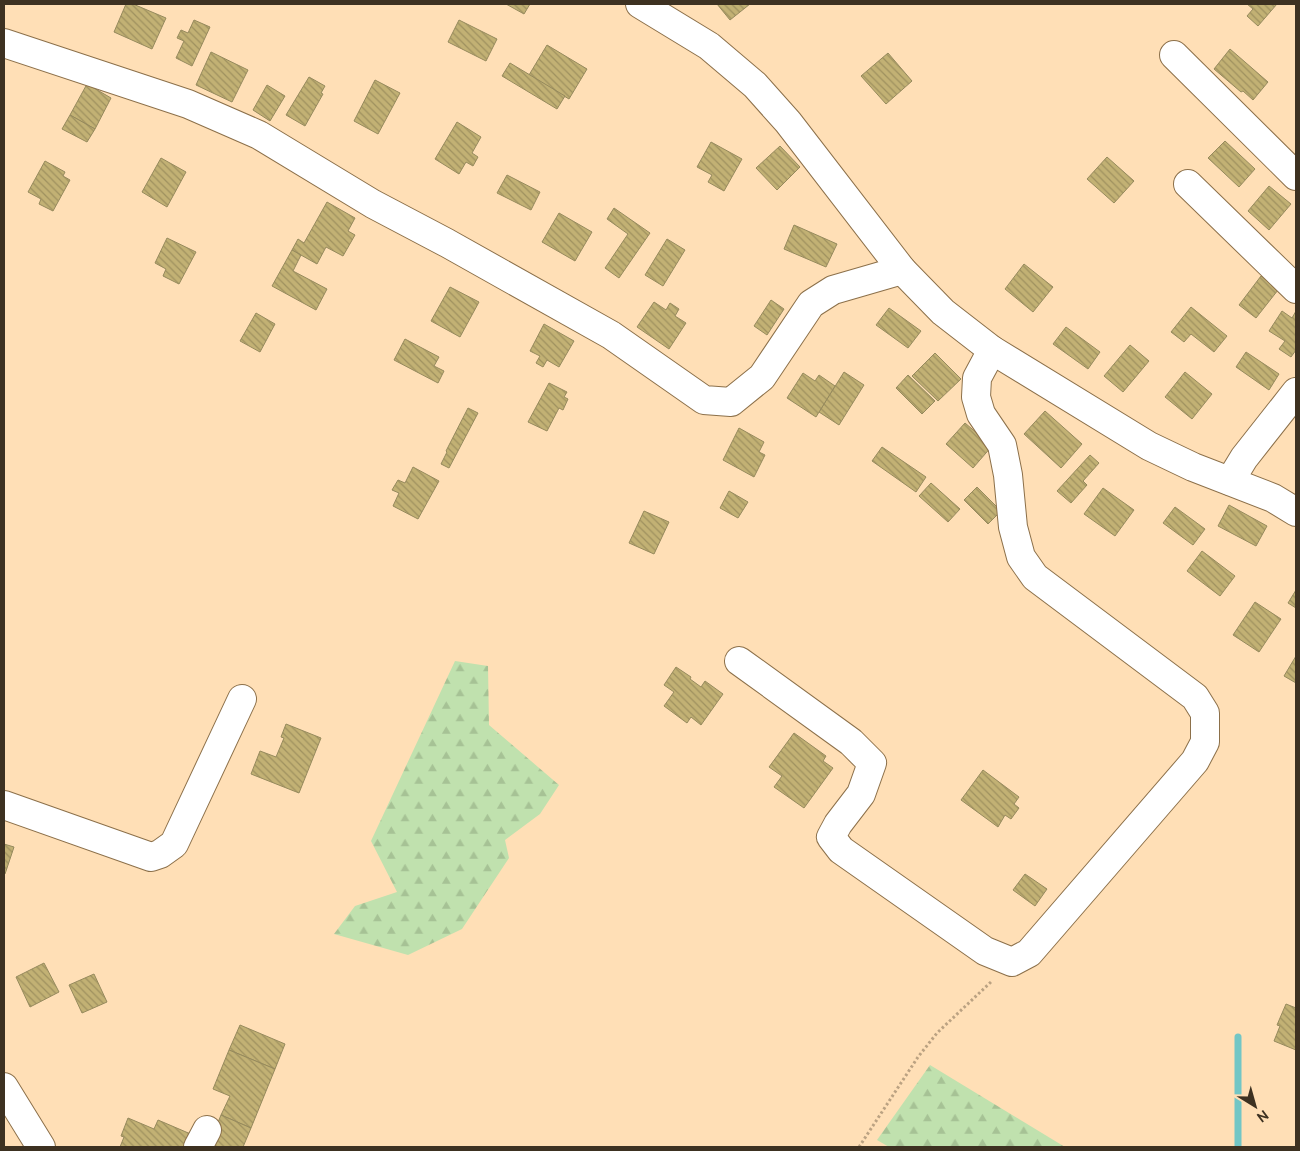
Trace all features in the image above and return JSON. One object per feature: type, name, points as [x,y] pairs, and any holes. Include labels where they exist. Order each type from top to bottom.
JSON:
[{"type":"street","points":[[640,4],[709,46],[755,85],[788,122],[902,270],[943,312],[992,350],[1149,446],[1193,467],[1273,498],[1296,512]]},
{"type":"street","points":[[4,43],[188,104],[259,135],[373,204],[447,243],[611,335],[704,400],[731,402],[762,377],[810,304],[833,290],[902,270]]},
{"type":"street","points":[[1174,55],[1296,176]]},
{"type":"street","points":[[1188,184],[1296,289]]},
{"type":"street","points":[[739,661],[851,742],[872,763],[861,794],[838,824],[832,837],[841,850],[985,951],[1012,962],[1028,953],[1195,761],[1205,742],[1205,713],[1195,697],[1034,577],[1021,558],[1013,527],[1008,474],[1002,445],[981,414],[976,397],[977,378],[992,350]]},
{"type":"street","points":[[1230,481],[1244,458],[1296,392]]},
{"type":"street","points":[[4,804],[151,857],[160,854],[174,844],[242,700]]},
{"type":"street","points":[[7,1103],[40,1147]]},
{"type":"path","points":[[859,1147],[918,1057],[937,1033],[1012,962]]},
{"type":"green space","points":[[455,661],[488,666],[489,725],[559,785],[540,814],[505,840],[509,858],[462,929],[408,955],[334,934],[355,906],[397,892],[371,841]]},
{"type":"green space","points":[[930,1065],[1065,1147],[889,1147],[877,1140]]},
{"type":"building","points":[[126,4],[133,4],[166,18],[152,49],[114,32]]},
{"type":"building","points":[[506,4],[530,4],[524,14]]},
{"type":"building","points":[[717,4],[750,4],[730,20]]},
{"type":"building","points":[[1247,4],[1277,4],[1258,26],[1247,16],[1253,9]]},
{"type":"building","points":[[194,20],[210,27],[192,66],[176,58],[184,41],[177,38],[181,30],[188,33]]},
{"type":"building","points":[[459,20],[497,39],[486,61],[448,42]]},
{"type":"building","points":[[547,45],[587,69],[569,99],[529,75]]},
{"type":"building","points":[[1230,49],[1268,82],[1253,100],[1214,69]]},
{"type":"building","points":[[211,52],[248,70],[232,102],[196,85]]},
{"type":"building","points":[[888,53],[912,81],[886,104],[861,76]]},
{"type":"building","points":[[510,63],[565,96],[557,109],[502,76]]},
{"type":"building","points":[[309,77],[325,86],[321,93],[323,94],[305,126],[286,115]]},
{"type":"building","points":[[375,80],[400,93],[378,134],[354,121]]},
{"type":"building","points":[[87,84],[111,98],[95,129],[70,115]]},
{"type":"building","points":[[267,85],[285,96],[270,121],[253,110]]},
{"type":"building","points":[[70,115],[95,129],[87,142],[62,129]]},
{"type":"building","points":[[457,122],[481,137],[472,153],[478,157],[473,166],[466,162],[459,174],[435,159]]},
{"type":"building","points":[[1225,141],[1255,169],[1239,187],[1208,158]]},
{"type":"building","points":[[711,142],[742,159],[724,191],[708,182],[712,175],[697,167]]},
{"type":"building","points":[[780,146],[800,167],[777,190],[756,168]]},
{"type":"building","points":[[1107,157],[1134,181],[1114,203],[1087,179]]},
{"type":"building","points":[[161,158],[186,172],[167,207],[142,192]]},
{"type":"building","points":[[45,161],[65,172],[63,176],[70,180],[53,211],[39,204],[41,199],[28,192]]},
{"type":"building","points":[[507,175],[540,192],[531,210],[497,193]]},
{"type":"building","points":[[1269,186],[1291,204],[1269,230],[1248,211]]},
{"type":"building","points":[[327,202],[355,218],[348,231],[355,235],[343,256],[326,247],[317,264],[292,250],[298,239],[304,243]]},
{"type":"building","points":[[614,208],[650,233],[619,278],[605,268],[628,234],[607,219]]},
{"type":"building","points":[[559,213],[592,232],[575,261],[542,242]]},
{"type":"building","points":[[794,225],[837,244],[826,267],[784,249]]},
{"type":"building","points":[[167,238],[196,252],[179,284],[163,276],[166,269],[155,263]]},
{"type":"building","points":[[667,239],[685,250],[663,286],[645,275]]},
{"type":"building","points":[[292,250],[301,255],[293,271],[327,289],[316,310],[272,286]]},
{"type":"building","points":[[1024,264],[1053,287],[1033,312],[1005,289]]},
{"type":"building","points":[[1261,276],[1278,290],[1256,318],[1239,305]]},
{"type":"building","points":[[450,287],[479,302],[460,337],[431,321]]},
{"type":"building","points":[[771,300],[784,309],[767,335],[754,326]]},
{"type":"building","points":[[654,302],[666,310],[670,303],[679,309],[675,316],[686,323],[669,349],[637,327]]},
{"type":"building","points":[[1191,307],[1227,336],[1214,352],[1191,334],[1184,342],[1171,332]]},
{"type":"building","points":[[889,308],[921,331],[908,348],[876,325]]},
{"type":"building","points":[[1282,311],[1292,318],[1296,311],[1296,350],[1291,357],[1279,349],[1285,341],[1269,331]]},
{"type":"building","points":[[256,313],[275,324],[260,352],[240,341]]},
{"type":"building","points":[[544,324],[574,341],[559,367],[547,360],[543,367],[536,363],[540,356],[530,351]]},
{"type":"building","points":[[1066,327],[1100,352],[1088,369],[1053,344]]},
{"type":"building","points":[[405,339],[439,357],[434,366],[444,371],[438,383],[394,360]]},
{"type":"building","points":[[1130,345],[1149,361],[1123,392],[1104,376]]},
{"type":"building","points":[[1246,352],[1279,374],[1269,390],[1236,367]]},
{"type":"building","points":[[935,353],[961,379],[938,401],[912,376]]},
{"type":"building","points":[[844,372],[864,385],[839,425],[819,412]]},
{"type":"building","points":[[1185,372],[1212,394],[1192,419],[1165,397]]},
{"type":"building","points":[[803,373],[815,381],[819,375],[835,386],[816,417],[787,398]]},
{"type":"building","points":[[908,375],[935,401],[922,414],[896,388]]},
{"type":"building","points":[[549,383],[567,392],[564,397],[568,399],[563,410],[559,408],[547,431],[528,422]]},
{"type":"building","points":[[468,408],[478,413],[449,468],[441,464]]},
{"type":"building","points":[[1045,411],[1082,444],[1061,468],[1024,434]]},
{"type":"building","points":[[965,423],[992,446],[973,468],[946,444]]},
{"type":"building","points":[[739,428],[764,442],[759,452],[765,455],[754,477],[723,460]]},
{"type":"building","points":[[882,447],[926,477],[916,492],[872,461]]},
{"type":"building","points":[[1090,455],[1099,463],[1083,481],[1087,485],[1071,503],[1057,491]]},
{"type":"building","points":[[413,467],[439,481],[418,519],[393,506],[399,493],[392,490],[398,480],[405,483]]},
{"type":"building","points":[[931,483],[960,509],[948,522],[919,496]]},
{"type":"building","points":[[977,487],[1001,511],[988,524],[964,500]]},
{"type":"building","points":[[1103,488],[1134,510],[1115,536],[1084,514]]},
{"type":"building","points":[[729,491],[748,502],[738,518],[720,508]]},
{"type":"building","points":[[1229,505],[1267,526],[1256,546],[1218,526]]},
{"type":"building","points":[[1175,507],[1205,529],[1193,545],[1163,523]]},
{"type":"building","points":[[644,511],[669,522],[654,554],[629,543]]},
{"type":"building","points":[[1202,551],[1235,576],[1220,596],[1187,571]]},
{"type":"building","points":[[1296,590],[1296,608],[1288,603]]},
{"type":"building","points":[[1255,602],[1281,619],[1259,652],[1233,635]]},
{"type":"building","points":[[1296,656],[1296,683],[1284,676]]},
{"type":"building","points":[[676,667],[691,677],[690,679],[701,687],[705,681],[723,694],[701,725],[691,717],[687,723],[664,706],[674,692],[664,685]]},
{"type":"building","points":[[286,724],[321,738],[299,793],[251,774],[260,751],[276,757],[284,738],[281,737]]},
{"type":"building","points":[[794,733],[826,756],[823,761],[833,768],[804,808],[774,787],[782,776],[769,767]]},
{"type":"building","points":[[983,770],[1019,797],[1014,804],[1019,808],[1011,819],[1005,815],[998,827],[961,800]]},
{"type":"building","points":[[4,844],[14,847],[5,874],[4,874]]},
{"type":"building","points":[[1025,874],[1047,889],[1035,906],[1013,890]]},
{"type":"building","points":[[44,963],[59,992],[30,1007],[16,977]]},
{"type":"building","points":[[94,974],[107,1002],[82,1013],[69,985]]},
{"type":"building","points":[[1286,1004],[1296,1008],[1296,1050],[1274,1041],[1280,1026],[1277,1025]]},
{"type":"building","points":[[240,1025],[285,1044],[275,1069],[229,1050]]},
{"type":"building","points":[[229,1050],[275,1069],[251,1128],[221,1115],[230,1096],[213,1089]]},
{"type":"building","points":[[221,1115],[251,1128],[243,1147],[208,1147]]},
{"type":"building","points":[[128,1118],[154,1129],[158,1120],[193,1135],[188,1147],[120,1147],[124,1137],[121,1136]]},
{"type":"waterway","points":[[1238,1037],[1238,1147]]}]
